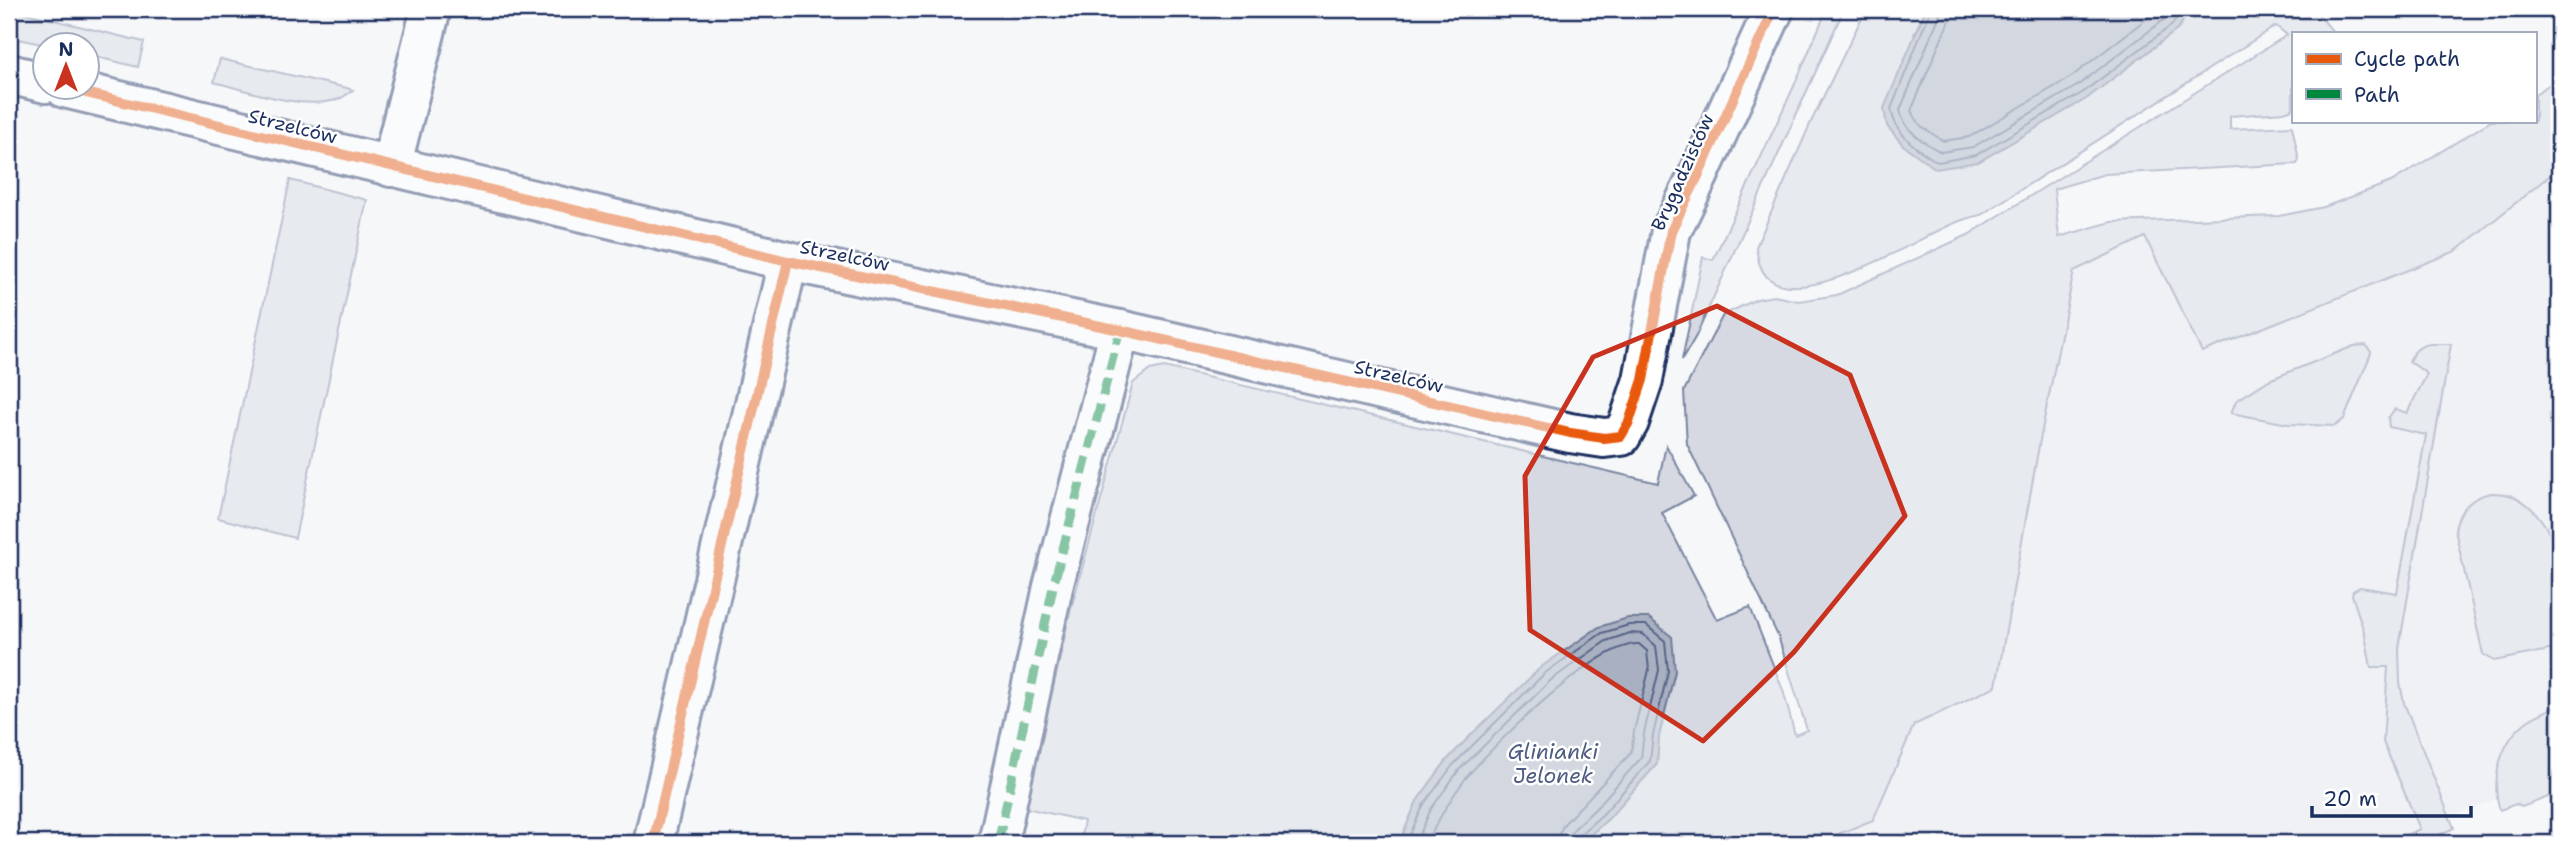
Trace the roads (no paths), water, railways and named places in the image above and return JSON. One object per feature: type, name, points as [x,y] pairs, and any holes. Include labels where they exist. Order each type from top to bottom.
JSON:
[{"type":"street","points":[[391,167],[431,9]]},
{"type":"street","name":"Brygadzistów","points":[[1621,436],[1629,422],[1643,380],[1671,232],[1774,9]]},
{"type":"street","points":[[9,74],[32,80]]},
{"type":"street","name":"Strzelców","points":[[102,97],[788,261],[1120,330],[1570,433],[1604,438],[1621,436]]},
{"type":"street","points":[[653,843],[788,261]]},
{"type":"street","points":[[998,843],[1053,587],[1120,330]]},
{"type":"water","points":[[1926,9],[2190,9],[2178,29],[2086,99],[1978,162],[1936,169],[1903,145],[1887,126],[1884,108]]},
{"type":"water","name":"Glinianki Jelonek","points":[[1628,618],[1649,618],[1672,637],[1675,671],[1659,736],[1657,764],[1608,819],[1581,843],[1399,843],[1417,801],[1447,760],[1473,733],[1541,667],[1599,627]]}]
